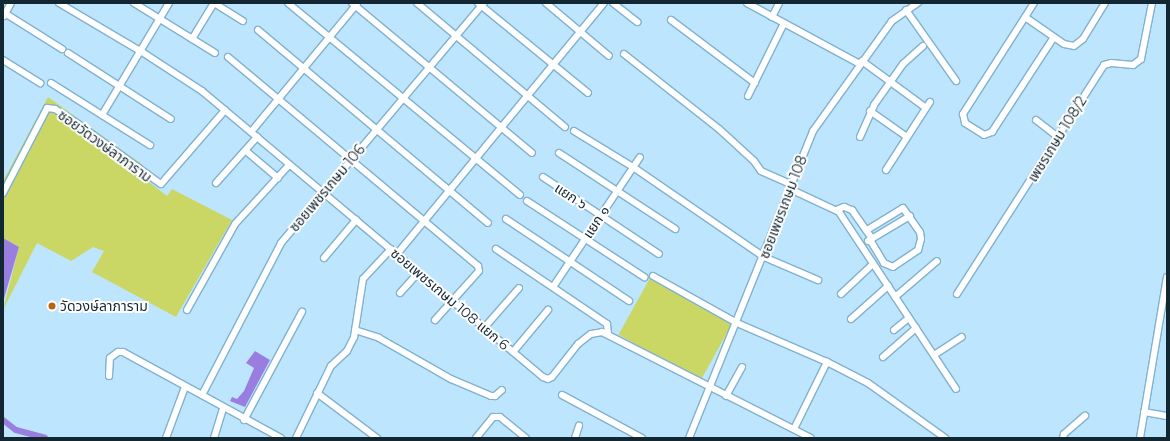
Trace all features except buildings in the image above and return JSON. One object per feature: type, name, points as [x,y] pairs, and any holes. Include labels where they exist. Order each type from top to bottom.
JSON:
[{"type":"street","points":[[11,3],[4,14],[62,49]]},
{"type":"street","name":"ซอยเพชรเกษม 108 แยก 6","points":[[59,3],[142,52],[202,91],[289,165],[420,272],[484,328],[548,379],[586,337],[598,331],[608,334]]},
{"type":"street","points":[[134,3],[215,53]]},
{"type":"street","points":[[102,115],[119,85],[142,52],[169,3]]},
{"type":"street","points":[[192,39],[214,3],[243,21]]},
{"type":"street","points":[[288,3],[405,98],[520,195]]},
{"type":"street","points":[[417,3],[565,127]]},
{"type":"street","points":[[546,3],[609,56]]},
{"type":"street","points":[[397,254],[604,3]]},
{"type":"street","points":[[613,3],[637,22]]},
{"type":"street","points":[[747,3],[861,63],[926,108]]},
{"type":"street","points":[[772,17],[779,3]]},
{"type":"street","name":"ซอยเพชรเกษม 108","points":[[689,438],[818,122],[892,21],[918,3]]},
{"type":"street","points":[[1034,3],[963,114],[962,119],[968,126],[984,135],[992,132],[1054,37]]},
{"type":"street","points":[[1025,17],[1070,46],[1079,43],[1105,3]]},
{"type":"street","name":"เพชรเกษม 108/2","points":[[957,294],[1104,66],[1111,63],[1133,65],[1139,62],[1152,3]]},
{"type":"street","points":[[251,132],[330,37],[355,4],[429,69],[532,153]]},
{"type":"street","points":[[481,4],[588,93]]},
{"type":"street","name":"ซอยเพชรเกษม 106","points":[[202,395],[281,243],[457,36],[481,4]]},
{"type":"street","points":[[906,10],[956,81]]},
{"type":"street","points":[[671,20],[755,83]]},
{"type":"street","points":[[748,96],[784,23]]},
{"type":"street","points":[[258,30],[376,131],[488,223]]},
{"type":"street","points":[[860,136],[870,111],[890,82],[903,64],[923,46]]},
{"type":"street","points":[[68,53],[171,119]]},
{"type":"street","points":[[624,54],[719,129],[754,160],[761,172],[836,210],[861,245],[956,389]]},
{"type":"street","points":[[228,57],[480,268],[435,320]]},
{"type":"street","points":[[3,60],[40,83]]},
{"type":"street","points":[[51,83],[150,145]]},
{"type":"street","points":[[886,170],[930,102]]},
{"type":"street","name":"ซอยวัดวงษ์ลาภาราม","points":[[3,193],[47,108],[55,109],[78,124],[161,184],[225,110]]},
{"type":"street","points":[[870,111],[907,137]]},
{"type":"street","points":[[1036,120],[1058,137]]},
{"type":"street","points":[[574,131],[633,167],[764,257],[818,280]]},
{"type":"street","points":[[216,183],[257,137]]},
{"type":"street","points":[[246,151],[278,178]]},
{"type":"street","points":[[559,153],[676,229]]},
{"type":"street","name":"แยก ๑","points":[[553,287],[640,157]]},
{"type":"street","points":[[187,310],[235,224],[289,165]]},
{"type":"street","name":"แยก ๖","points":[[543,178],[659,254]]},
{"type":"street","points":[[528,201],[644,277]]},
{"type":"street","points":[[836,210],[849,207],[859,217],[884,263],[896,266],[912,256],[921,245],[920,232],[906,209],[900,208],[867,230]]},
{"type":"street","points":[[861,245],[910,216]]},
{"type":"street","points":[[506,219],[629,301]]},
{"type":"street","points":[[324,258],[356,220]]},
{"type":"street","points":[[296,438],[332,365],[347,350],[355,330],[363,279],[391,249]]},
{"type":"street","points":[[496,249],[607,324],[608,334],[710,388],[811,438]]},
{"type":"street","points":[[895,297],[937,261]]},
{"type":"street","points":[[840,294],[873,264]]},
{"type":"street","points":[[400,293],[420,272]]},
{"type":"street","points":[[653,276],[737,323],[827,362],[887,394],[946,438]]},
{"type":"street","points":[[1140,438],[1165,297],[1167,277]]},
{"type":"street","points":[[851,319],[888,286]]},
{"type":"street","points":[[484,328],[519,288]]},
{"type":"street","points":[[513,352],[548,310]]},
{"type":"street","points":[[244,420],[302,312]]},
{"type":"street","points":[[894,330],[909,318]]},
{"type":"street","points":[[882,356],[916,328]]},
{"type":"street","points":[[355,330],[378,338],[451,379],[491,396],[495,396],[502,390]]},
{"type":"street","points":[[934,356],[962,336]]},
{"type":"street","points":[[109,376],[109,361],[115,353],[120,352],[202,395],[244,420],[281,438]]},
{"type":"street","points":[[794,429],[827,362]]},
{"type":"street","points":[[726,396],[742,367]]},
{"type":"street","points":[[166,438],[185,387]]},
{"type":"street","points":[[317,393],[377,438]]},
{"type":"street","points":[[562,395],[642,438]]},
{"type":"street","points":[[214,438],[223,408]]},
{"type":"street","points":[[1144,412],[1167,416]]},
{"type":"street","points":[[1063,438],[1064,434],[1085,416]]},
{"type":"street","points":[[476,438],[493,417],[500,417],[526,438]]},
{"type":"street","points":[[575,438],[579,426]]},
{"type":"green space","points":[[48,97],[143,165],[144,178],[167,196],[172,189],[232,220],[176,317],[92,272],[104,251],[93,247],[71,261],[37,243],[3,310],[19,247],[3,238],[3,181]]},
{"type":"green space","points":[[650,278],[732,324],[701,380],[618,335]]},
{"type":"shaded area","points":[[3,238],[19,247],[3,302]]},
{"type":"shaded area","points":[[255,351],[270,360],[245,407],[230,401],[232,397],[237,399],[244,391],[254,368],[246,363]]},
{"type":"waterway","points":[[3,420],[16,430],[45,438]]},
{"type":"place","name":"วัดวงษ์ลาภาราม","points":[[52,306]]}]
